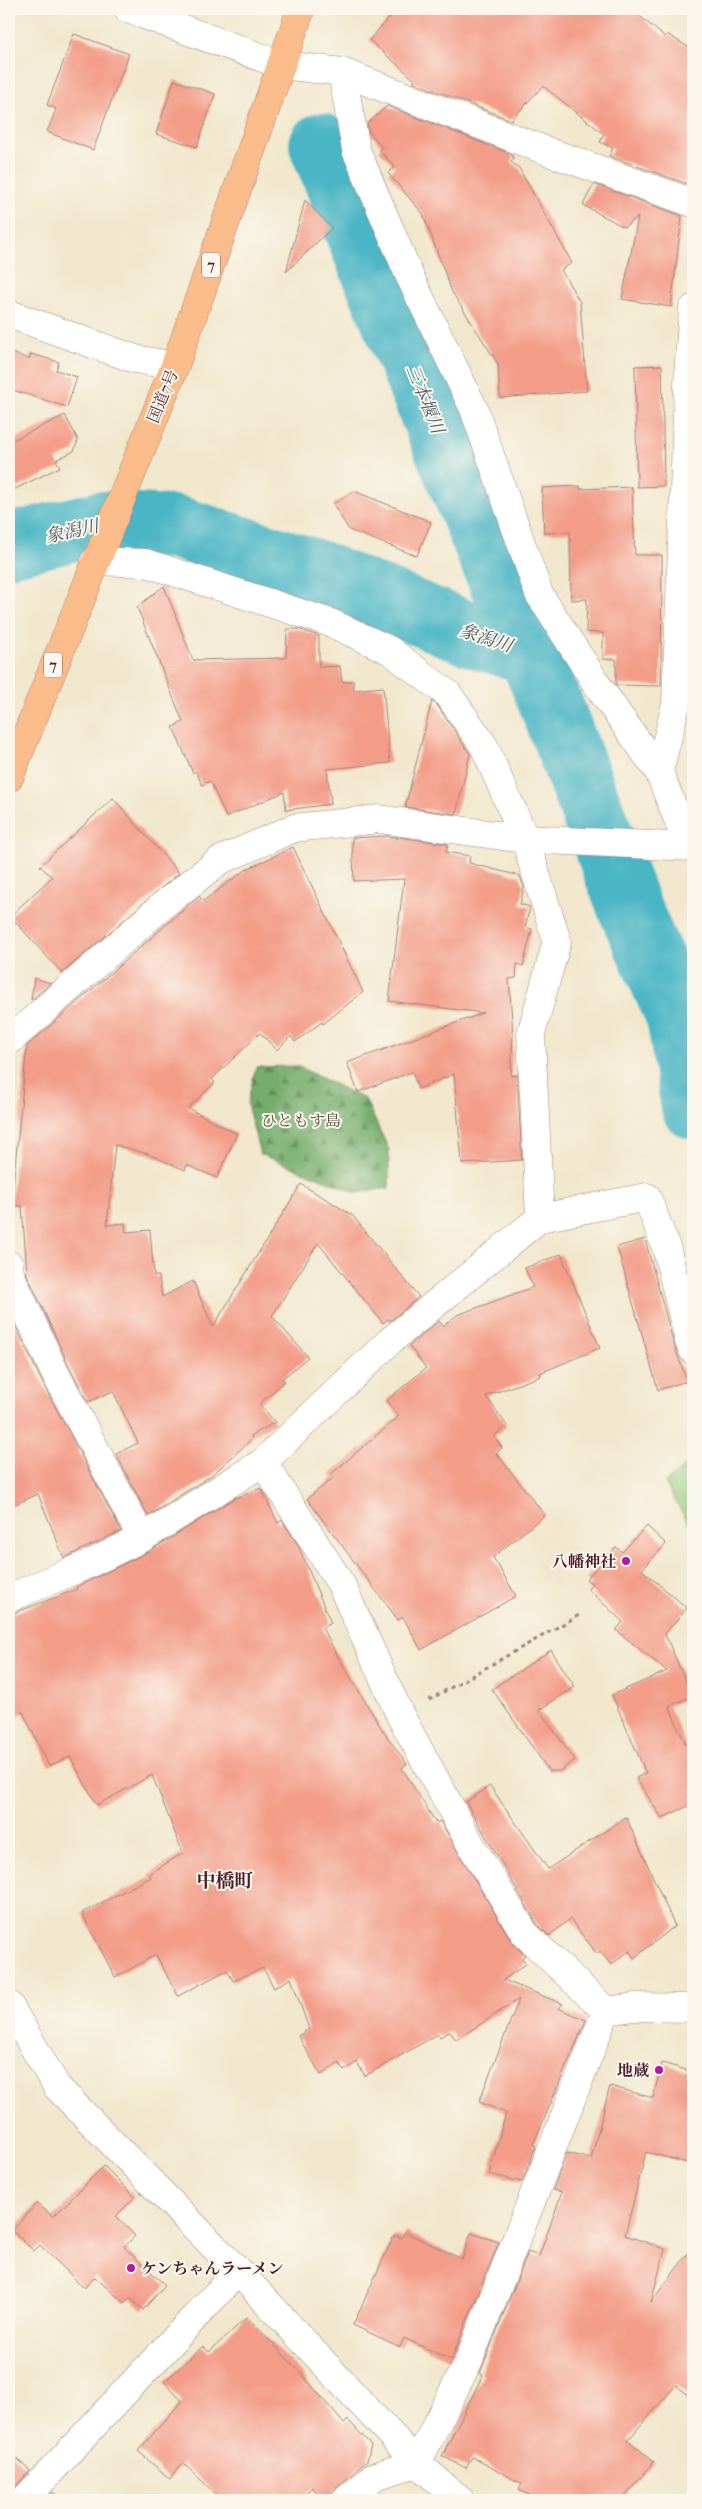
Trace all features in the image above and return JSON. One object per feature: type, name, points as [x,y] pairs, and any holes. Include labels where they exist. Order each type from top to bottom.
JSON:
[{"type":"highway","name":"国道7号","points":[[9,778],[96,557],[175,366],[301,9]]},
{"type":"street","points":[[128,9],[282,65],[342,72],[552,152],[693,203]]},
{"type":"street","points":[[9,1041],[164,905],[219,861],[294,828],[379,819],[525,839],[683,846],[659,772],[598,686],[539,594],[474,409],[410,277],[356,150],[342,72]]},
{"type":"street","points":[[659,772],[676,704],[689,361],[693,309]]},
{"type":"street","points":[[9,314],[135,359],[175,366]]},
{"type":"street","points":[[96,557],[146,563],[331,622],[389,650],[448,694],[484,746],[525,839],[557,941],[531,1034],[540,1218]]},
{"type":"street","points":[[9,1598],[91,1564],[142,1538],[263,1462],[390,1341],[540,1218],[647,1197],[667,1250],[688,1341],[693,1350]]},
{"type":"street","points":[[9,1264],[10,1274],[54,1371],[142,1538]]},
{"type":"street","points":[[263,1462],[341,1584],[400,1715],[471,1845],[524,1934],[606,2011]]},
{"type":"street","points":[[9,2005],[57,2087],[238,2271],[417,2463],[460,2500]]},
{"type":"street","points":[[606,2011],[634,2007],[693,2008]]},
{"type":"street","points":[[346,2500],[375,2476],[417,2463],[469,2360],[606,2011]]},
{"type":"street","points":[[24,2500],[238,2271]]},
{"type":"path","points":[[400,1715],[581,1614]]},
{"type":"green space","name":"ひともす島","points":[[297,1066],[365,1099],[389,1150],[389,1188],[357,1193],[260,1154],[247,1104],[256,1067]]},
{"type":"green space","points":[[693,1459],[693,1531],[665,1483]]},
{"type":"building","points":[[397,9],[631,9],[665,37],[667,34],[693,50],[693,186],[609,156],[613,148],[600,142],[604,134],[543,86],[511,120],[413,82],[415,80],[369,40]]},
{"type":"building","points":[[74,34],[129,54],[93,150],[47,132],[56,109],[47,105]]},
{"type":"building","points":[[174,80],[215,94],[197,147],[156,134]]},
{"type":"building","points":[[387,106],[511,154],[514,159],[511,162],[519,168],[572,263],[561,270],[580,302],[587,391],[500,398],[498,364],[452,292],[423,214],[388,173],[395,167],[379,150],[382,147],[369,132],[367,124]]},
{"type":"building","points":[[594,184],[682,216],[671,307],[622,299],[638,217],[624,227],[583,205]]},
{"type":"building","points":[[305,200],[332,228],[286,272]]},
{"type":"building","points":[[9,352],[29,359],[31,354],[59,362],[56,370],[77,377],[67,407],[9,389]]},
{"type":"building","points":[[662,365],[664,486],[637,487],[635,366]]},
{"type":"building","points":[[65,415],[78,440],[74,451],[56,460],[60,467],[9,492],[9,442]]},
{"type":"building","points":[[580,486],[580,489],[632,487],[635,555],[662,555],[661,686],[616,685],[616,659],[603,659],[603,633],[586,632],[587,599],[571,600],[570,532],[544,533],[542,488]]},
{"type":"building","points":[[354,491],[431,522],[417,556],[349,530],[333,504]]},
{"type":"building","points":[[164,586],[193,660],[286,658],[287,629],[298,629],[319,636],[319,667],[340,666],[342,682],[353,681],[354,690],[383,687],[390,763],[327,769],[331,804],[286,810],[284,792],[226,817],[210,781],[202,785],[196,771],[193,773],[173,727],[183,722],[137,607]]},
{"type":"building","points":[[432,701],[437,705],[470,754],[456,814],[405,807]]},
{"type":"building","points":[[113,798],[179,873],[62,973],[10,916],[52,877],[40,866]]},
{"type":"building","points":[[397,837],[397,839],[398,837],[448,844],[446,852],[470,856],[469,863],[520,876],[524,887],[520,904],[530,907],[525,927],[532,929],[523,966],[517,964],[516,978],[509,979],[513,1034],[511,1076],[517,1075],[522,1160],[462,1164],[454,1074],[418,1089],[412,1072],[358,1092],[347,1063],[483,1013],[389,1001],[404,879],[354,881],[352,838]]},
{"type":"building","points":[[293,847],[363,992],[323,1024],[322,1022],[295,1042],[291,1036],[277,1050],[260,1033],[212,1079],[215,1083],[188,1108],[237,1134],[217,1178],[187,1165],[185,1170],[148,1154],[115,1145],[107,1225],[125,1223],[126,1232],[150,1230],[154,1276],[159,1276],[162,1297],[193,1281],[213,1327],[301,1184],[352,1215],[419,1297],[390,1321],[388,1319],[383,1323],[318,1243],[272,1316],[308,1357],[282,1379],[285,1381],[259,1404],[275,1422],[251,1436],[252,1439],[212,1475],[148,1516],[116,1454],[138,1443],[113,1391],[88,1402],[68,1364],[27,1274],[22,1206],[11,1205],[27,1046],[199,896],[203,901],[247,869]]},
{"type":"building","points":[[34,978],[51,983],[31,1000]]},
{"type":"building","points":[[645,1239],[674,1345],[687,1381],[658,1390],[617,1247]]},
{"type":"building","points":[[561,1254],[600,1348],[540,1373],[541,1376],[486,1396],[507,1426],[494,1436],[502,1448],[496,1453],[545,1515],[493,1557],[516,1596],[421,1650],[403,1617],[398,1620],[307,1499],[333,1478],[330,1475],[399,1416],[386,1401],[426,1368],[409,1346],[439,1321],[443,1326],[457,1315],[533,1287],[525,1268]]},
{"type":"building","points":[[9,1311],[40,1378],[121,1531],[64,1558],[38,1494],[9,1507]]},
{"type":"building","points":[[261,1488],[278,1523],[282,1520],[298,1545],[331,1623],[322,1628],[383,1731],[407,1764],[402,1768],[436,1823],[440,1821],[512,1942],[525,1955],[522,1958],[526,1964],[503,1980],[563,2004],[558,2008],[586,2020],[533,2145],[536,2146],[522,2182],[489,2174],[506,2113],[479,2102],[519,1999],[456,2040],[450,2031],[440,2037],[438,2034],[365,2076],[357,2062],[344,2071],[339,2063],[321,2075],[298,2036],[309,2029],[291,1978],[274,1988],[263,1968],[233,1981],[227,1970],[178,1996],[156,1955],[115,1977],[82,1913],[151,1877],[149,1874],[183,1853],[152,1775],[97,1805],[70,1757],[49,1766],[23,1712],[9,1718],[9,1615],[77,1589],[76,1587],[150,1551],[233,1499]]},
{"type":"building","points":[[647,1526],[666,1544],[642,1570],[687,1608],[665,1634],[692,1696],[669,1706],[693,1761],[693,1804],[662,1818],[636,1778],[646,1773],[612,1695],[667,1671],[616,1630],[623,1622],[588,1589],[592,1584],[586,1579],[616,1547],[622,1552]]},
{"type":"building","points":[[551,1650],[575,1687],[539,1710],[575,1760],[560,1771],[549,1771],[492,1689]]},
{"type":"building","points":[[490,1786],[548,1869],[626,1817],[675,1926],[634,1958],[629,1951],[611,1965],[600,1951],[597,1954],[570,1919],[549,1936],[537,1924],[466,1802]]},
{"type":"building","points":[[662,2063],[693,2072],[693,2139],[687,2163],[646,2152],[625,2235],[665,2249],[651,2302],[693,2247],[693,2399],[676,2385],[628,2440],[654,2462],[622,2500],[539,2500],[519,2490],[522,2484],[472,2457],[466,2468],[442,2456],[483,2375],[480,2373],[528,2252],[539,2256],[562,2192],[553,2190],[567,2153],[591,2159],[610,2086],[653,2098]]},
{"type":"building","points":[[104,2166],[135,2197],[116,2216],[135,2236],[124,2247],[165,2285],[143,2310],[130,2298],[124,2303],[95,2277],[84,2288],[40,2245],[34,2251],[12,2231],[37,2203],[53,2217]]},
{"type":"building","points":[[405,2232],[462,2259],[471,2233],[499,2242],[451,2360],[404,2338],[400,2347],[353,2325],[394,2235],[402,2238]]},
{"type":"building","points":[[247,2317],[300,2372],[344,2424],[348,2420],[371,2445],[367,2461],[336,2488],[327,2500],[324,2500],[312,2487],[299,2500],[222,2500],[183,2463],[170,2479],[138,2451],[182,2401],[164,2382],[203,2346],[209,2352]]},
{"type":"building","points":[[9,2452],[30,2471],[13,2489],[9,2497]]},
{"type":"building","points":[[53,2492],[63,2500],[45,2500]]},
{"type":"waterway","name":"三本堰川","points":[[321,145],[552,707],[629,907],[678,1017],[693,1107]]},
{"type":"waterway","name":"象潟川","points":[[9,545],[99,523],[175,527],[312,570],[472,635],[529,653]]},
{"type":"place","name":"八幡神社","points":[[626,1561]]},
{"type":"place","name":"地蔵","points":[[659,2070]]},
{"type":"place","name":"ケンちゃんラーメン","points":[[131,2268]]},
{"type":"district","name":"中橋町","points":[[225,1880]]}]
